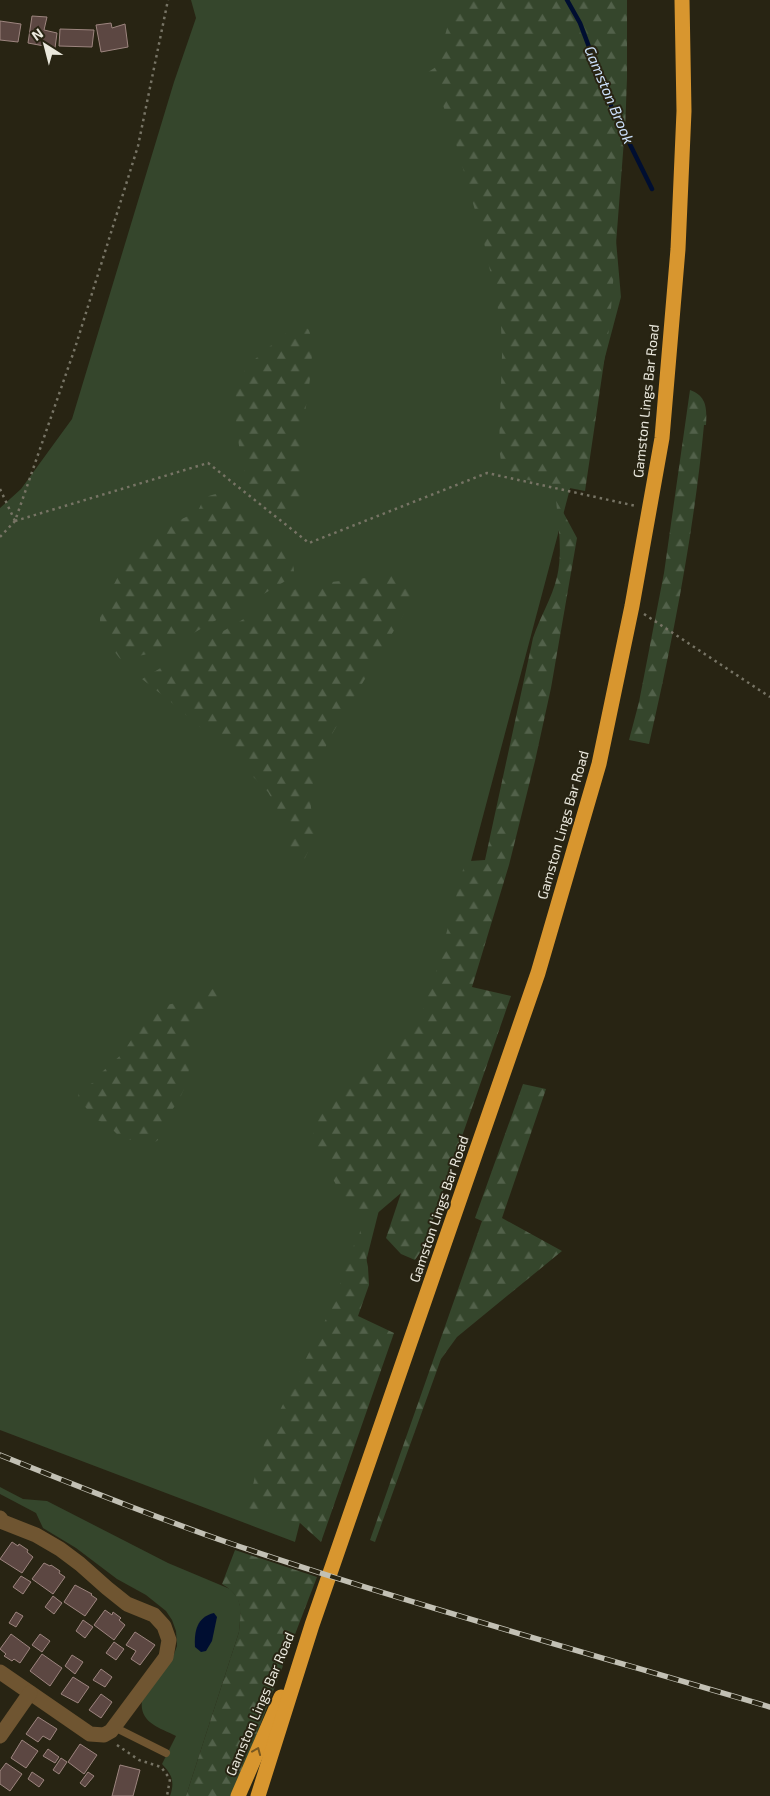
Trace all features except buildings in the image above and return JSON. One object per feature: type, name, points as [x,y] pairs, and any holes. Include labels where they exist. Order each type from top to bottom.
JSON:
[{"type":"highway","name":"Gamston Lings Bar Road","points":[[258,1796],[312,1625],[538,974],[599,764],[632,606],[662,438],[678,249],[684,111],[682,0]]},
{"type":"highway","name":"Gamston Lings Bar Road","points":[[238,1796],[312,1625]]},
{"type":"street","points":[[0,1518],[3,1522],[36,1535],[60,1550],[80,1564],[127,1604],[154,1615],[164,1626],[169,1640],[166,1657],[111,1731],[104,1735],[90,1734],[0,1672]]},
{"type":"street","points":[[0,1736],[30,1693]]},
{"type":"lane","points":[[114,1727],[166,1753]]},
{"type":"path","points":[[0,537],[15,521],[75,348],[138,146],[168,0]]},
{"type":"path","points":[[15,521],[208,463],[310,543],[487,472],[649,509]]},
{"type":"path","points":[[0,489],[15,521]]},
{"type":"path","points":[[632,606],[770,697]]},
{"type":"path","points":[[120,1748],[139,1760],[161,1767],[165,1771],[170,1778],[167,1796]]},
{"type":"green space","points":[[191,0],[595,0],[621,297],[394,1151],[295,1542],[0,1430],[0,508],[21,489],[72,419],[174,82],[196,18]]},
{"type":"green space","points":[[455,0],[567,0],[624,140],[610,322],[585,491],[503,475],[499,447],[501,325],[494,289],[483,238],[456,144],[438,90],[425,74],[436,67]]},
{"type":"green space","points":[[571,0],[627,0],[625,132],[612,103],[587,34]]},
{"type":"green space","points":[[300,326],[308,329],[312,348],[312,361],[303,425],[296,423],[302,432],[302,504],[297,511],[287,516],[272,515],[258,501],[248,484],[240,454],[234,404],[238,384],[247,366],[281,337]]},
{"type":"green space","points":[[690,390],[703,399],[706,425],[704,425],[695,505],[682,585],[649,744],[629,740],[639,702],[664,573]]},
{"type":"green space","points":[[216,494],[230,498],[279,540],[292,562],[294,573],[287,580],[257,598],[165,650],[121,660],[100,633],[100,617],[104,603],[120,573],[145,546],[155,531],[195,513],[203,499]]},
{"type":"green space","points":[[556,499],[577,538],[551,688],[535,761],[509,865],[472,987],[511,996],[423,1248],[415,1260],[401,1254],[386,1238],[401,1193],[360,1228],[313,1143],[313,1121],[328,1103],[388,1046],[410,1033],[423,1009],[437,969],[464,866],[470,861],[485,860],[533,638],[552,592],[559,567],[560,548]]},
{"type":"green space","points":[[391,575],[408,584],[412,592],[411,602],[329,739],[315,774],[310,799],[314,832],[312,843],[305,858],[298,863],[294,862],[290,855],[289,840],[282,817],[268,792],[236,759],[142,679],[291,591],[306,585]]},
{"type":"green space","points":[[216,987],[224,989],[223,997],[193,1032],[186,1085],[178,1102],[168,1115],[158,1140],[148,1147],[132,1140],[121,1138],[108,1125],[95,1119],[78,1098],[79,1091],[94,1082],[123,1053],[145,1018],[153,1010],[161,1006],[197,999]]},
{"type":"green space","points":[[523,1084],[546,1089],[502,1218],[562,1251],[457,1337],[441,1359],[375,1542],[370,1540],[482,1221],[475,1218]]},
{"type":"green space","points":[[360,1228],[368,1267],[369,1285],[358,1316],[394,1333],[321,1542],[300,1523],[248,1508],[266,1438],[332,1307]]},
{"type":"green space","points":[[0,1487],[23,1499],[47,1501],[168,1563],[230,1589],[238,1598],[241,1610],[239,1632],[186,1796],[170,1796],[172,1779],[162,1764],[176,1736],[157,1727],[147,1719],[142,1708],[142,1700],[173,1657],[177,1646],[176,1631],[172,1620],[166,1611],[146,1595],[117,1579],[76,1548],[43,1528],[36,1513],[0,1494]]},
{"type":"green space","points":[[235,1550],[317,1577],[233,1796],[186,1796],[239,1632],[240,1605],[238,1599],[222,1584]]},
{"type":"water","points":[[214,1613],[217,1617],[212,1641],[206,1651],[201,1652],[195,1647],[196,1630],[200,1621]]},
{"type":"waterway","name":"Gamston Brook","points":[[567,0],[580,23],[612,108],[652,189]]},
{"type":"railway","points":[[0,1455],[174,1523],[299,1566],[770,1707]]}]
